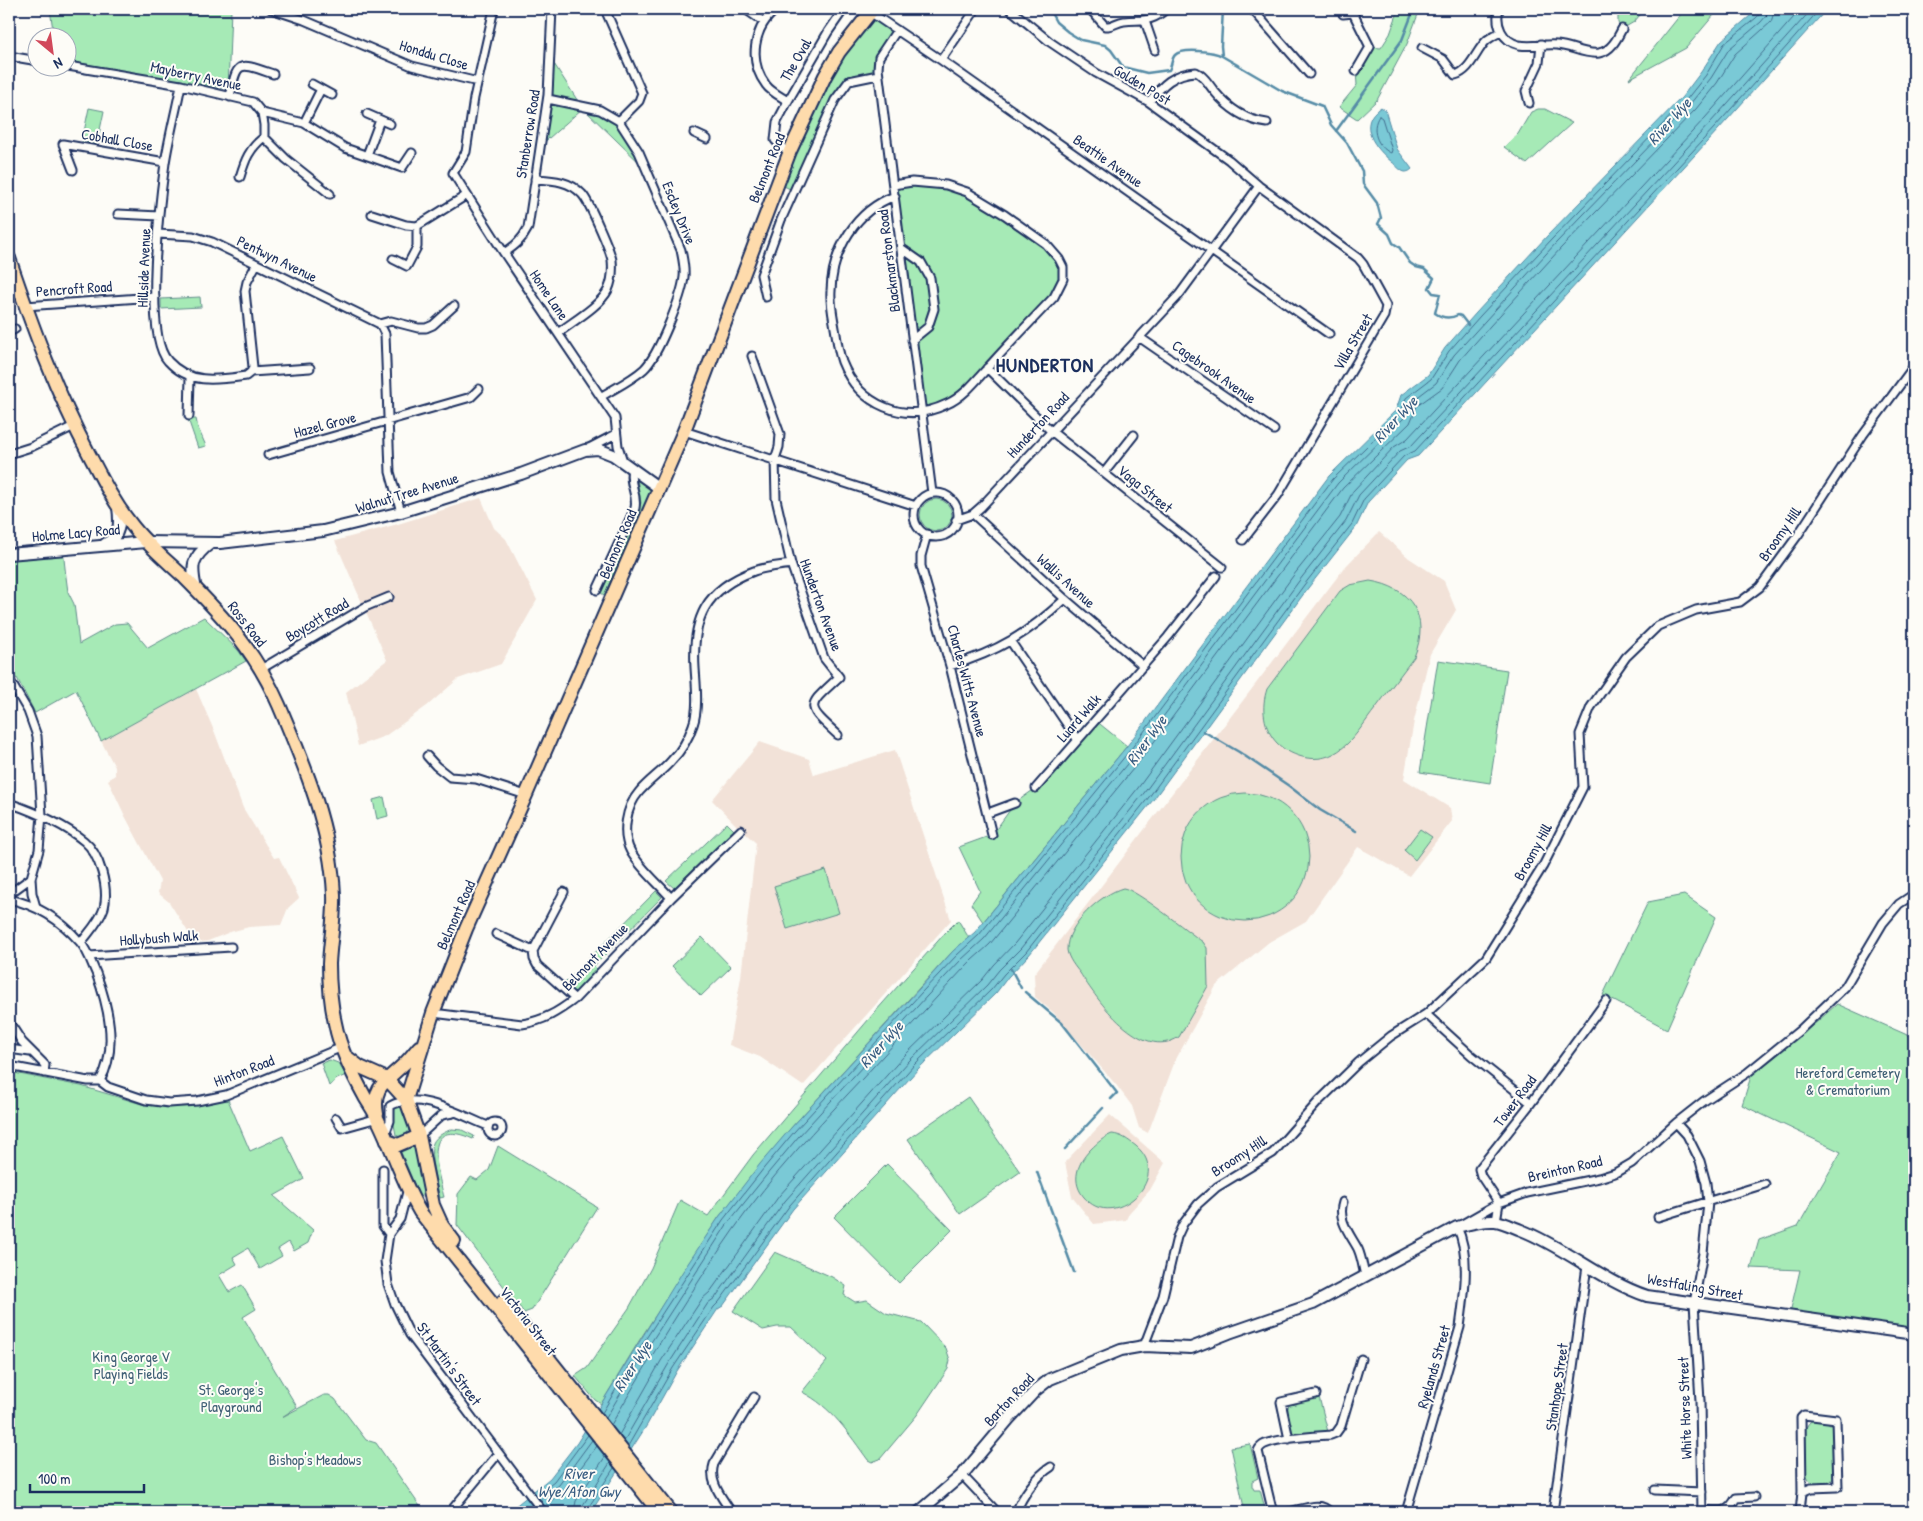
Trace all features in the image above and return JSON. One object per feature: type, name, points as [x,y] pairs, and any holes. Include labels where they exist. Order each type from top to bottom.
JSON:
[{"type":"highway","name":"Belmont Road","points":[[406,1100],[432,1013],[466,929],[526,796],[684,431],[790,151],[825,76],[839,52],[872,11]]},
{"type":"highway","name":"Ross Road","points":[[9,258],[55,385],[74,426],[118,507],[146,542],[236,632],[261,669],[278,703],[309,778],[326,841],[334,896],[329,964],[334,1018],[342,1051],[364,1096],[378,1118]]},
{"type":"highway","points":[[378,1118],[375,1102],[380,1086],[406,1063],[423,1044]]},
{"type":"highway","points":[[342,1051],[360,1067],[387,1079],[406,1100]]},
{"type":"highway","name":"Victoria Street","points":[[406,1100],[419,1136],[428,1187],[435,1210],[454,1247],[659,1512]]},
{"type":"highway","name":"Victoria Street","points":[[378,1118],[417,1208],[454,1247],[671,1512]]},
{"type":"highway","points":[[386,1138],[398,1145],[419,1136]]},
{"type":"highway","points":[[417,1208],[422,1203],[428,1187]]},
{"type":"street","name":"Honddu Close","points":[[271,9],[304,20],[412,66],[478,82]]},
{"type":"street","points":[[478,82],[494,9]]},
{"type":"street","name":"Stanberrow Road","points":[[504,253],[524,237],[528,228],[548,99],[552,9]]},
{"type":"street","points":[[745,9],[764,22]]},
{"type":"street","name":"The Oval","points":[[777,9],[764,22],[758,33],[756,57],[759,70],[767,86],[788,101]]},
{"type":"street","name":"The Oval","points":[[790,151],[783,148],[775,140],[777,122],[828,32],[844,9]]},
{"type":"street","points":[[941,60],[976,9]]},
{"type":"street","name":"Golden Post","points":[[1010,9],[1050,42],[1096,73],[1149,102],[1229,160],[1259,186]]},
{"type":"street","points":[[1090,9],[1108,27],[1123,21],[1145,21],[1166,9]]},
{"type":"street","points":[[1252,9],[1309,74]]},
{"type":"street","points":[[1499,9],[1498,19],[1501,32],[1513,43],[1521,45],[1559,45],[1598,53],[1611,46],[1617,40],[1622,29]]},
{"type":"street","name":"Beattie Avenue","points":[[872,11],[1329,334]]},
{"type":"street","points":[[1343,14],[1354,11],[1370,47],[1356,71]]},
{"type":"street","points":[[607,14],[642,93],[639,101],[619,121]]},
{"type":"street","points":[[1145,21],[1155,50]]},
{"type":"street","name":"Blackmarston Road","points":[[897,30],[879,57],[878,75],[902,248],[920,411],[932,493]]},
{"type":"street","points":[[1422,48],[1443,59],[1456,75],[1466,69],[1488,40],[1501,32]]},
{"type":"street","points":[[1529,103],[1526,91],[1540,63],[1541,44]]},
{"type":"street","points":[[9,56],[28,59]]},
{"type":"street","points":[[230,97],[234,75],[237,69],[242,66],[247,65],[272,74]]},
{"type":"street","name":"Mayberry Avenue","points":[[78,68],[181,85],[253,102],[262,113]]},
{"type":"street","points":[[1149,102],[1166,82],[1177,76],[1196,72],[1205,78],[1223,101],[1232,108],[1255,122],[1268,123]]},
{"type":"street","points":[[766,297],[760,275],[788,205],[835,100],[849,81],[878,75]]},
{"type":"street","name":"Home Lane","points":[[478,82],[466,152],[453,173],[504,253],[615,418],[618,446],[623,461]]},
{"type":"street","points":[[312,84],[332,95]]},
{"type":"street","name":"Hillside Avenue","points":[[181,85],[166,162],[159,216],[154,297],[158,340],[161,351],[166,360],[176,369],[190,377],[203,380],[246,376],[251,372],[310,368]]},
{"type":"street","points":[[304,123],[322,89]]},
{"type":"street","name":"Escley Drive","points":[[548,99],[600,110],[619,121],[639,152],[681,250],[684,266],[684,280],[658,349],[651,362],[643,370],[602,396]]},
{"type":"street","points":[[330,194],[286,159],[264,138],[262,113],[304,123],[345,148],[402,168],[412,153]]},
{"type":"street","points":[[367,114],[390,124]]},
{"type":"street","points":[[367,155],[380,120]]},
{"type":"street","points":[[694,134],[707,139]]},
{"type":"street","points":[[240,177],[245,158],[253,146],[264,138]]},
{"type":"street","name":"Cobhall Close","points":[[73,170],[63,144],[166,162]]},
{"type":"street","points":[[535,179],[561,182],[582,194],[612,258],[612,276],[607,292],[594,305],[558,333]]},
{"type":"street","points":[[893,185],[912,182],[946,185],[967,192],[1046,244],[1059,260],[1064,275],[1058,291],[987,368],[954,400],[939,408],[900,412],[885,408],[868,398],[856,386],[845,368],[840,355],[831,304],[834,269],[844,243],[859,219],[868,210],[884,200],[895,196]]},
{"type":"street","name":"Hunderton Road","points":[[956,520],[973,514],[1178,295],[1259,186]]},
{"type":"street","name":"Villa Street","points":[[1243,540],[1278,495],[1384,316],[1386,306],[1358,258],[1259,186]]},
{"type":"street","points":[[372,214],[406,225],[417,226],[467,195]]},
{"type":"street","points":[[118,214],[159,216]]},
{"type":"street","points":[[394,259],[407,266],[417,247],[417,226]]},
{"type":"street","name":"Pentwyn Avenue","points":[[158,234],[193,236],[203,239],[380,324]]},
{"type":"street","points":[[902,248],[921,262],[930,278],[934,309],[928,327],[912,340]]},
{"type":"street","points":[[251,372],[253,367],[245,291],[247,282],[256,265]]},
{"type":"street","name":"Pencroft Road","points":[[25,306],[154,297]]},
{"type":"street","points":[[401,512],[390,472],[385,334],[380,324],[391,320],[418,328],[426,328],[433,325],[454,306]]},
{"type":"street","name":"Cagebrook Avenue","points":[[1139,337],[1274,430]]},
{"type":"street","name":"Hunderton Avenue","points":[[752,356],[780,434],[779,447],[775,459],[776,499],[791,564],[824,658],[839,677],[816,699],[813,706],[814,712],[838,735]]},
{"type":"street","name":"Broomy Hill","points":[[1144,1346],[1163,1296],[1177,1236],[1198,1204],[1217,1186],[1273,1152],[1318,1101],[1359,1062],[1391,1036],[1426,1014],[1486,958],[1543,866],[1583,787],[1580,734],[1591,707],[1626,657],[1658,626],[1696,610],[1740,602],[1760,587],[1798,535],[1863,435],[1914,366]]},
{"type":"street","name":"Vaga Street","points":[[987,368],[1051,431],[1222,567]]},
{"type":"street","points":[[189,416],[190,377]]},
{"type":"street","name":"Hazel Grove","points":[[268,455],[389,422],[471,397],[479,389]]},
{"type":"street","points":[[9,454],[31,447],[74,426]]},
{"type":"street","points":[[684,431],[916,506]]},
{"type":"street","points":[[585,450],[616,434]]},
{"type":"street","points":[[1104,473],[1134,435]]},
{"type":"street","name":"Walnut Tree Avenue","points":[[146,542],[211,543],[323,532],[401,512],[521,474],[585,450],[598,449],[613,454],[660,488]]},
{"type":"street","points":[[597,590],[635,508],[636,495],[631,484],[632,468]]},
{"type":"street","points":[[932,493],[946,496],[952,500],[956,507],[956,520],[952,529],[946,534],[939,536],[927,534],[918,528],[915,521],[916,506],[925,496],[932,493]]},
{"type":"street","points":[[102,546],[112,541],[118,531],[118,507]]},
{"type":"street","name":"Wallis Avenue","points":[[973,514],[1064,599],[1143,666]]},
{"type":"street","name":"Charles Witts Avenue","points":[[927,534],[921,556],[921,566],[950,666],[988,813],[992,836]]},
{"type":"street","name":"Holme Lacy Road","points":[[9,554],[146,542]]},
{"type":"street","points":[[197,591],[193,574],[194,563],[199,552],[211,543]]},
{"type":"street","points":[[671,898],[631,852],[626,838],[628,810],[638,792],[673,760],[685,742],[694,723],[696,696],[694,645],[699,617],[711,598],[729,583],[754,571],[791,564]]},
{"type":"street","points":[[1143,666],[1216,576]]},
{"type":"street","name":"Boycott Road","points":[[261,669],[365,607],[389,597]]},
{"type":"street","points":[[950,666],[990,652],[1011,642],[1036,625],[1064,599]]},
{"type":"street","points":[[1011,642],[1077,739]]},
{"type":"street","name":"Luard Walk","points":[[1036,788],[1143,666]]},
{"type":"street","points":[[9,679],[28,711],[37,736],[42,815],[39,850],[31,878],[32,894],[36,907]]},
{"type":"street","points":[[427,756],[450,777],[476,779],[526,796]]},
{"type":"street","points":[[9,803],[42,815],[85,841],[100,864],[106,892],[104,908],[99,920],[81,943]]},
{"type":"street","points":[[988,813],[1015,803]]},
{"type":"street","name":"Belmont Avenue","points":[[432,1013],[522,1024],[548,1017],[575,999],[671,898],[741,830]]},
{"type":"street","points":[[9,894],[31,878]]},
{"type":"street","points":[[564,892],[533,951],[537,965],[575,999]]},
{"type":"street","name":"Breinton Road","points":[[1144,1346],[1191,1348],[1229,1332],[1313,1304],[1499,1203],[1527,1193],[1615,1173],[1632,1163],[1676,1123],[1704,1101],[1747,1073],[1800,1030],[1845,987],[1883,923],[1899,904],[1914,894]]},
{"type":"street","points":[[9,899],[36,907],[58,921],[81,943],[89,956],[105,997],[109,1022],[109,1048],[104,1074],[100,1081]]},
{"type":"street","points":[[496,934],[533,951]]},
{"type":"street","name":"Hollybush Walk","points":[[89,956],[231,947]]},
{"type":"street","name":"Tower Road","points":[[1499,1203],[1481,1176],[1479,1169],[1531,1103],[1606,1001]]},
{"type":"street","points":[[1426,1014],[1471,1055],[1531,1103]]},
{"type":"street","points":[[9,1022],[30,1052],[45,1065],[44,1073]]},
{"type":"street","points":[[9,1049],[30,1052]]},
{"type":"street","name":"Hinton Road","points":[[9,1066],[88,1081],[100,1081],[108,1087],[146,1100],[169,1103],[196,1101],[226,1095],[342,1051]]},
{"type":"street","points":[[386,1138],[390,1121],[390,1106],[406,1100],[432,1103],[488,1126]]},
{"type":"street","points":[[419,1136],[442,1115],[454,1112]]},
{"type":"street","points":[[336,1118],[342,1128],[378,1118]]},
{"type":"street","name":"White Horse Street","points":[[1676,1123],[1688,1135],[1700,1161],[1706,1183],[1708,1202],[1703,1253],[1694,1303],[1700,1401],[1702,1511]]},
{"type":"street","name":"St Martin's Street","points":[[383,1169],[383,1226],[389,1234]]},
{"type":"street","points":[[1658,1217],[1765,1184]]},
{"type":"street","name":"St Martin's Street","points":[[408,1190],[400,1219],[389,1234],[385,1261],[388,1284],[400,1315],[410,1335],[543,1512]]},
{"type":"street","points":[[1343,1202],[1340,1211],[1347,1230],[1359,1251],[1364,1276]]},
{"type":"street","points":[[1496,1221],[1499,1203]]},
{"type":"street","points":[[400,1219],[417,1208]]},
{"type":"street","name":"Westfaling Street","points":[[1457,1227],[1478,1221],[1496,1221],[1540,1237],[1632,1291],[1647,1296],[1914,1334]]},
{"type":"street","name":"Ryelands Street","points":[[1406,1512],[1460,1327],[1464,1296],[1464,1251],[1463,1238],[1457,1227]]},
{"type":"street","name":"Stanhope Street","points":[[1553,1512],[1587,1266]]},
{"type":"street","name":"Barton Road","points":[[919,1512],[962,1475],[1009,1419],[1042,1384],[1110,1353],[1144,1346]]},
{"type":"street","points":[[1275,1512],[1272,1509],[1258,1451],[1261,1445],[1289,1439],[1332,1435],[1339,1430],[1361,1359]]},
{"type":"street","points":[[1289,1439],[1281,1402],[1316,1394]]},
{"type":"street","points":[[731,1512],[715,1486],[711,1472],[754,1397]]},
{"type":"street","points":[[1800,1512],[1802,1492],[1802,1416],[1836,1419],[1838,1487],[1812,1488],[1802,1492]]},
{"type":"street","points":[[450,1512],[498,1454]]},
{"type":"street","points":[[1016,1512],[1043,1472],[1051,1467]]},
{"type":"street","points":[[962,1475],[997,1512]]},
{"type":"street","points":[[1655,1490],[1702,1492]]},
{"type":"street","points":[[1702,1511],[1726,1511],[1731,1508],[1736,1498],[1754,1497]]},
{"type":"street","points":[[1289,1512],[1321,1506],[1326,1507],[1329,1512]]},
{"type":"shaded area","points":[[481,498],[494,528],[506,539],[537,600],[501,664],[458,679],[427,706],[385,736],[358,746],[346,692],[387,660],[335,541]]},
{"type":"shaded area","points":[[1379,532],[1409,558],[1444,581],[1456,610],[1430,654],[1414,721],[1404,779],[1450,808],[1452,821],[1409,876],[1358,847],[1306,921],[1269,942],[1216,986],[1175,1061],[1148,1133],[1139,1128],[1132,1106],[1117,1086],[1054,1013],[1035,997],[1034,974],[1345,567]]},
{"type":"shaded area","points":[[196,689],[215,733],[243,808],[274,858],[279,857],[299,898],[288,908],[281,925],[249,927],[208,941],[195,943],[169,902],[158,893],[160,881],[108,780],[115,775],[115,767],[101,741]]},
{"type":"shaded area","points":[[760,742],[809,759],[814,775],[895,750],[951,920],[803,1086],[760,1057],[729,1045],[741,977],[756,843],[712,800]]},
{"type":"shaded area","points":[[1110,1115],[1165,1163],[1150,1190],[1129,1213],[1126,1220],[1094,1224],[1072,1197],[1065,1162]]},
{"type":"green space","points":[[50,9],[231,9],[228,89],[78,63],[78,28],[53,28]]},
{"type":"green space","points":[[1399,9],[1420,9],[1407,44],[1377,100],[1357,119],[1339,107],[1357,85],[1356,71],[1370,47],[1381,48],[1390,34]]},
{"type":"green space","points":[[1618,9],[1645,9],[1634,22],[1622,29],[1618,23]]},
{"type":"green space","points":[[1685,9],[1719,9],[1686,48],[1629,79]]},
{"type":"green space","points":[[870,12],[897,30],[882,50],[878,75],[845,84],[794,191],[778,183],[815,94]]},
{"type":"green space","points":[[551,59],[581,106],[619,121],[647,170],[583,108],[540,146]]},
{"type":"green space","points":[[89,108],[104,111],[97,144],[82,141]]},
{"type":"green space","points":[[1545,109],[1572,123],[1527,164],[1504,147],[1518,134],[1531,112]]},
{"type":"green space","points":[[927,184],[967,192],[1040,243],[1063,267],[1058,291],[970,387],[947,404],[920,411],[893,185]]},
{"type":"green space","points":[[200,297],[201,307],[161,309],[161,299]]},
{"type":"green space","points":[[188,419],[196,419],[206,446],[198,448]]},
{"type":"green space","points":[[637,479],[652,490],[604,595],[601,593],[641,503]]},
{"type":"green space","points":[[936,499],[942,500],[947,504],[951,509],[951,521],[947,526],[942,530],[936,531],[930,530],[925,526],[921,521],[920,515],[921,509],[925,504],[930,500]]},
{"type":"green space","points":[[63,550],[68,592],[74,604],[79,644],[115,624],[127,623],[148,648],[204,617],[238,650],[246,661],[101,741],[76,690],[35,713],[17,678],[10,681],[9,679],[9,554]]},
{"type":"green space","points":[[1370,581],[1384,584],[1397,590],[1414,606],[1420,629],[1419,642],[1414,657],[1355,736],[1339,751],[1319,758],[1307,758],[1291,753],[1277,743],[1266,724],[1264,703],[1267,689],[1340,591],[1350,585]]},
{"type":"green space","points":[[1438,660],[1507,670],[1490,783],[1420,772]]},
{"type":"green space","points":[[1095,720],[1127,746],[983,922],[971,904],[980,891],[959,847],[992,835],[1015,803],[1036,788]]},
{"type":"green space","points":[[1245,793],[1269,798],[1290,812],[1304,833],[1309,857],[1304,881],[1290,902],[1269,916],[1245,921],[1221,916],[1200,902],[1186,881],[1181,857],[1186,833],[1200,812],[1221,798]]},
{"type":"green space","points":[[384,797],[388,816],[377,819],[373,800]]},
{"type":"green space","points":[[727,823],[734,830],[674,888],[666,881]]},
{"type":"green space","points":[[1420,829],[1432,837],[1415,860],[1404,850]]},
{"type":"green space","points":[[826,870],[839,913],[787,929],[774,886]]},
{"type":"green space","points":[[1123,888],[1139,895],[1203,942],[1207,948],[1208,986],[1179,1037],[1165,1043],[1150,1041],[1135,1035],[1109,1012],[1072,962],[1067,950],[1068,940],[1072,931],[1086,912],[1114,891]]},
{"type":"green space","points":[[656,891],[662,897],[594,966],[598,970],[575,993],[565,983]]},
{"type":"green space","points":[[1684,895],[1716,917],[1667,1029],[1603,995],[1648,902]]},
{"type":"green space","points":[[958,920],[969,938],[953,951],[790,1129],[719,1217],[601,1404],[595,1400],[575,1376],[587,1368],[629,1308],[651,1268],[680,1200],[708,1216],[753,1155],[875,1012]]},
{"type":"green space","points":[[702,937],[731,967],[701,996],[672,966]]},
{"type":"green space","name":"Hereford Cemetery & Crematorium","points":[[1837,1004],[1914,1038],[1914,1328],[1790,1313],[1800,1270],[1751,1268],[1759,1240],[1798,1226],[1841,1152],[1742,1105],[1752,1073]]},
{"type":"green space","points":[[330,1060],[338,1063],[346,1075],[337,1079],[329,1086],[321,1063]]},
{"type":"green space","name":"King George V Playing Fields","points":[[9,1072],[81,1086],[145,1105],[146,1100],[169,1103],[226,1095],[250,1151],[283,1136],[304,1179],[274,1196],[313,1230],[308,1243],[294,1251],[289,1242],[278,1249],[282,1256],[260,1269],[248,1248],[233,1257],[237,1264],[219,1275],[229,1292],[242,1285],[256,1309],[243,1317],[297,1407],[282,1417],[324,1395],[329,1395],[335,1399],[366,1440],[376,1443],[424,1512],[9,1512]]},
{"type":"green space","points":[[968,1097],[1020,1172],[960,1214],[908,1139]]},
{"type":"green space","points":[[401,1106],[410,1127],[407,1134],[400,1137],[396,1135],[392,1114],[395,1108]]},
{"type":"green space","points":[[452,1129],[462,1130],[474,1136],[473,1139],[457,1134],[446,1134],[439,1140],[436,1149],[436,1160],[444,1197],[440,1198],[434,1170],[432,1148],[436,1138]]},
{"type":"green space","points":[[1112,1134],[1128,1140],[1136,1146],[1146,1158],[1148,1171],[1145,1184],[1137,1195],[1126,1203],[1114,1208],[1101,1208],[1089,1202],[1083,1196],[1077,1182],[1078,1169],[1091,1149],[1098,1142]]},
{"type":"green space","points":[[498,1146],[597,1207],[532,1310],[524,1313],[457,1225],[458,1194],[471,1177],[477,1180],[489,1170]]},
{"type":"green space","points":[[415,1147],[423,1191],[421,1200],[400,1150]]},
{"type":"green space","points":[[887,1164],[952,1230],[899,1283],[834,1217]]},
{"type":"green space","points":[[775,1252],[832,1277],[846,1286],[844,1295],[855,1302],[867,1300],[886,1313],[921,1322],[946,1348],[950,1360],[948,1369],[917,1415],[880,1459],[872,1462],[868,1460],[831,1413],[813,1398],[802,1392],[827,1361],[791,1327],[763,1330],[733,1311]]},
{"type":"green space","points":[[1319,1397],[1328,1432],[1297,1437],[1292,1431],[1289,1422],[1289,1405]]},
{"type":"green space","points":[[1813,1420],[1826,1422],[1831,1425],[1834,1431],[1835,1476],[1827,1486],[1815,1484],[1807,1476],[1804,1437],[1808,1424]]},
{"type":"green space","points":[[1250,1444],[1258,1478],[1252,1481],[1252,1486],[1254,1490],[1260,1490],[1266,1512],[1245,1512],[1231,1447]]},
{"type":"water","points":[[1758,9],[1827,9],[1418,456],[1407,460],[1368,502],[1356,527],[1308,588],[1153,800],[1029,955],[996,993],[918,1069],[793,1209],[723,1306],[718,1309],[677,1371],[647,1425],[591,1512],[508,1512],[550,1478],[577,1443],[683,1271],[719,1217],[760,1164],[953,951],[975,932],[1127,746],[1329,476],[1396,410],[1401,395],[1428,375],[1445,348],[1476,313],[1548,235],[1682,97],[1721,41]]},
{"type":"water","points":[[1381,107],[1385,110],[1397,149],[1412,169],[1409,171],[1401,170],[1386,157],[1371,136],[1370,121],[1373,114]]},
{"type":"waterway","points":[[1049,9],[1056,22],[1068,32],[1081,40],[1105,45],[1123,67],[1147,73],[1169,70],[1173,58],[1179,53],[1191,51],[1222,56]]},
{"type":"waterway","points":[[1223,9],[1222,56],[1282,91],[1322,106],[1331,125],[1347,143],[1362,171],[1363,184],[1377,203],[1381,218],[1378,224],[1389,234],[1393,243],[1399,247],[1410,263],[1424,269],[1434,278],[1429,288],[1433,293],[1440,294],[1435,313],[1446,317],[1461,316],[1468,325]]},
{"type":"waterway","points":[[1336,131],[1402,40],[1414,9]]},
{"type":"waterway","points":[[1203,731],[1239,752],[1320,810],[1356,831]]},
{"type":"waterway","points":[[1011,969],[1021,988]]},
{"type":"waterway","points":[[1025,992],[1062,1023],[1117,1093],[1111,1099]]},
{"type":"waterway","points":[[1065,1149],[1103,1108]]},
{"type":"waterway","points":[[1037,1172],[1074,1272]]},
{"type":"district","name":"HUNDERTON","points":[[1045,365]]},
{"type":"water label","name":"River Wye","points":[[1669,121]]},
{"type":"water label","name":"River Wye","points":[[1395,419]]},
{"type":"water label","name":"River Wye","points":[[1146,740]]},
{"type":"water label","name":"River Wye","points":[[881,1044]]},
{"type":"water label","name":"River Wye","points":[[632,1366]]},
{"type":"water label","name":"River Wye/Afon Gwy","points":[[579,1482]]},
{"type":"park label","name":"St. George's Playground","points":[[231,1398]]},
{"type":"park label","name":"Bishop's Meadows","points":[[315,1460]]}]
